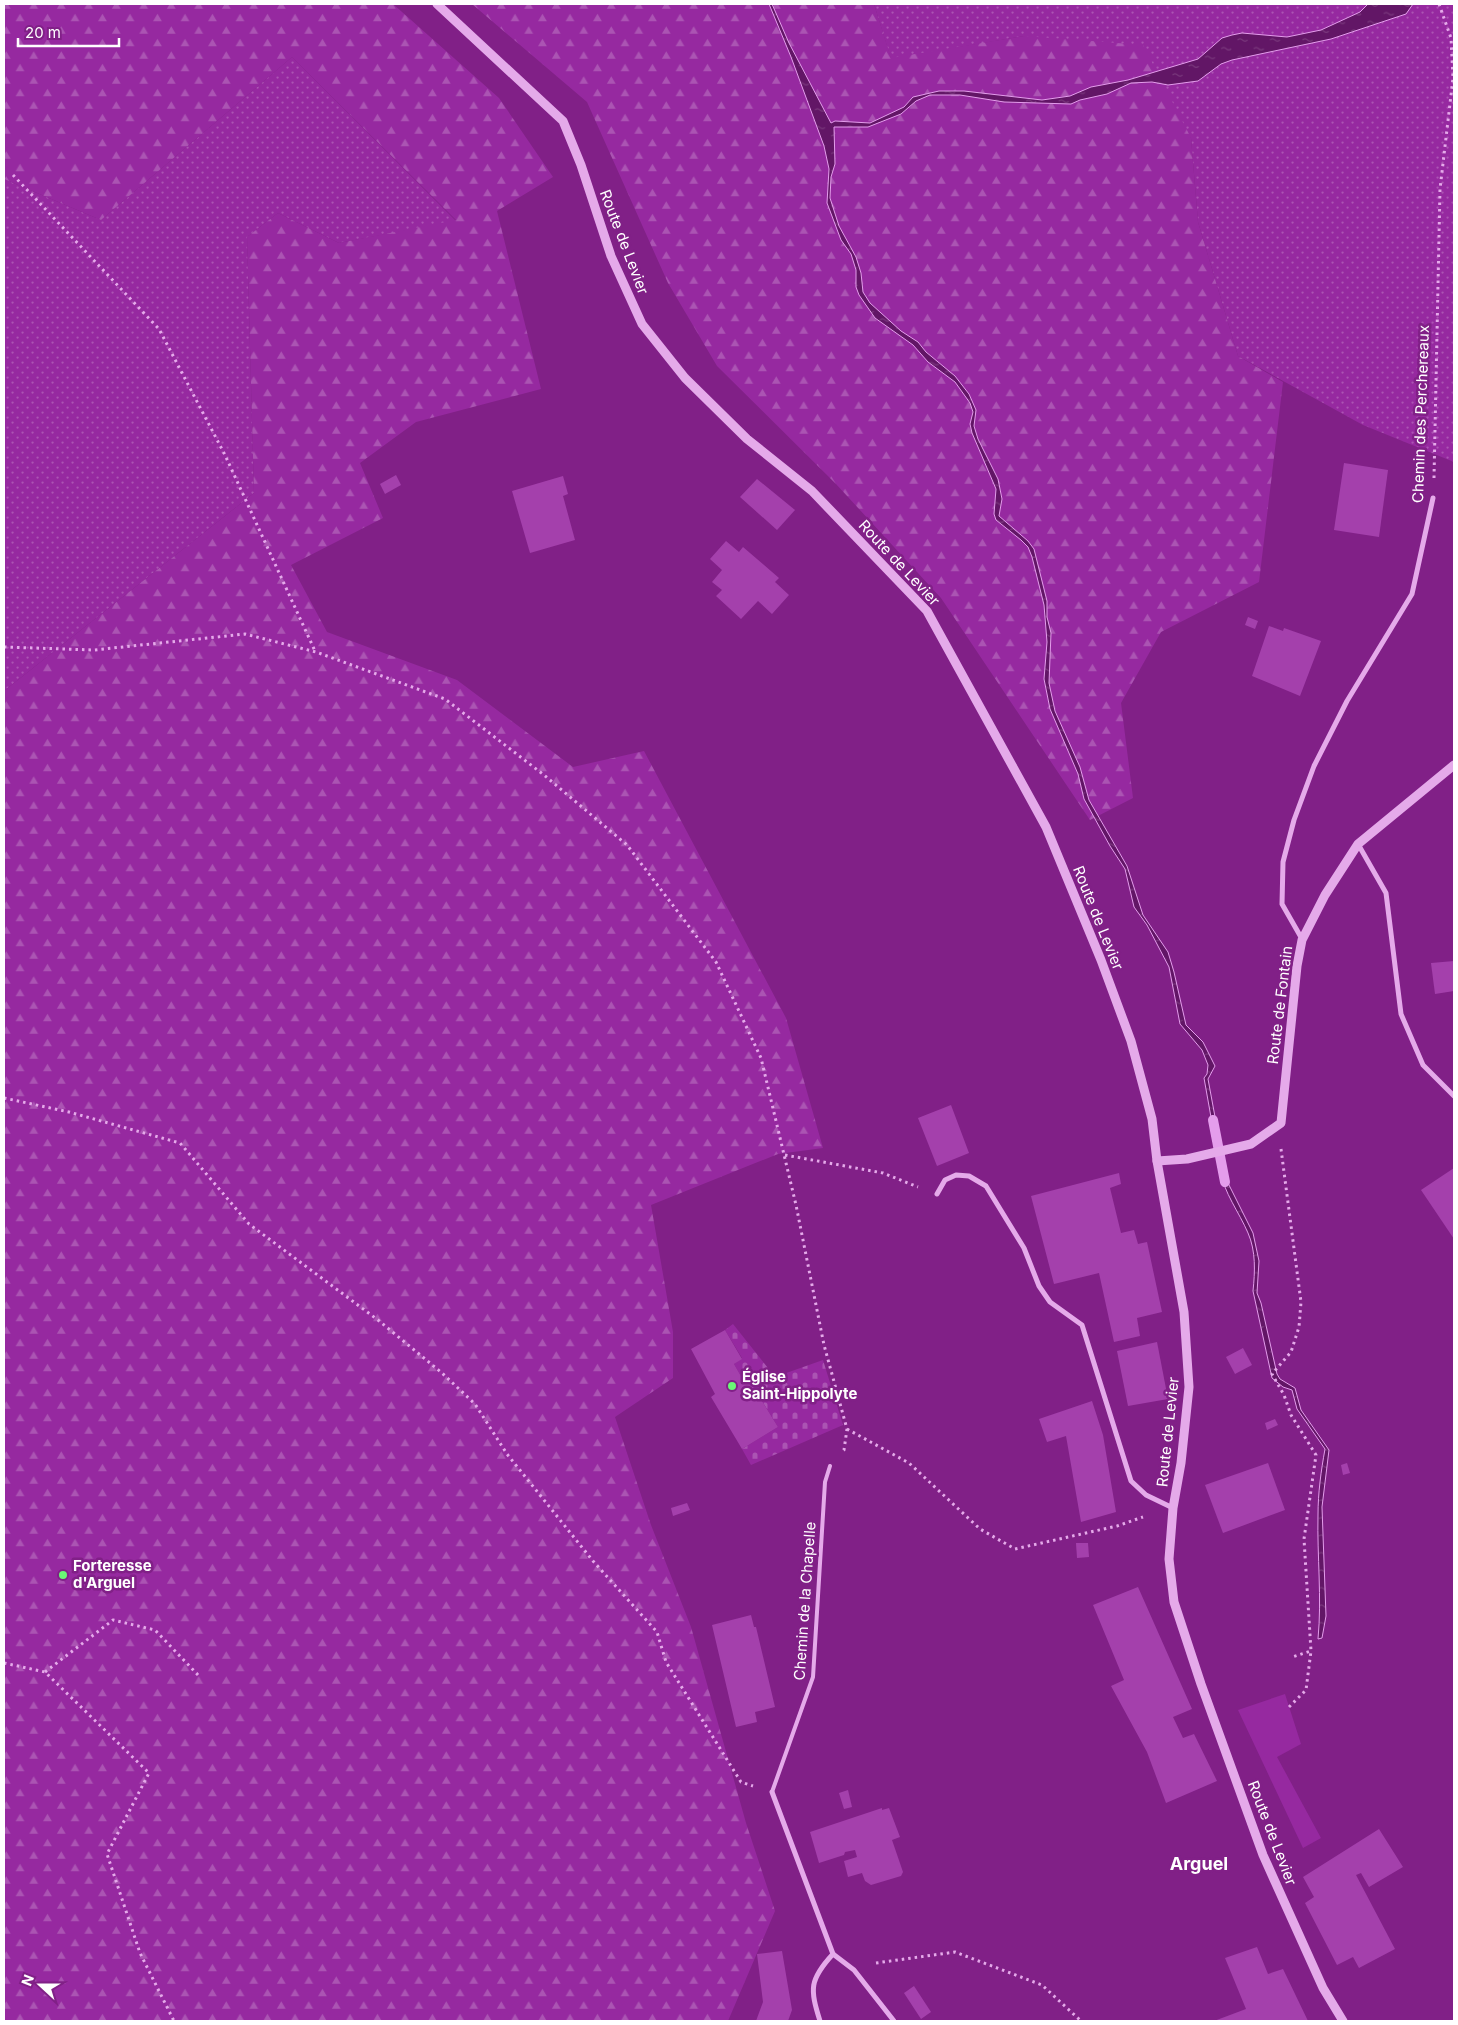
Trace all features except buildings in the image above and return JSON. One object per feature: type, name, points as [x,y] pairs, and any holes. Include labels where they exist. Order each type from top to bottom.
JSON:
[{"type":"street","name":"Route de Levier","points":[[437,4],[563,121],[581,165],[611,256],[642,324],[685,378],[747,439],[812,491],[927,611],[1046,826],[1101,960],[1131,1041],[1152,1119],[1157,1161],[1184,1312],[1189,1387],[1181,1463],[1172,1508],[1169,1559],[1174,1602],[1263,1855],[1323,1988],[1343,2021]]},
{"type":"street","name":"Chemin des Perchereaux","points":[[1302,940],[1282,904],[1283,862],[1294,820],[1314,766],[1343,709],[1412,594],[1433,498]]},
{"type":"street","name":"Route de Fontain","points":[[1281,1123],[1297,966],[1302,940],[1325,895],[1358,844],[1454,766]]},
{"type":"street","points":[[1358,844],[1386,893],[1401,1014],[1423,1065],[1454,1096]]},
{"type":"street","points":[[1157,1161],[1187,1159],[1251,1144],[1281,1123]]},
{"type":"street","points":[[937,1194],[945,1180],[956,1175],[969,1176],[986,1186],[1024,1248],[1039,1286],[1050,1302],[1082,1325],[1131,1481],[1146,1495],[1172,1508]]},
{"type":"street","points":[[772,1792],[833,1954],[854,1970],[894,2021]]},
{"type":"street","points":[[820,2021],[812,1996],[818,1970],[833,1954]]},
{"type":"lane","name":"Chemin de la Chapelle","points":[[772,1792],[813,1678],[825,1482],[830,1466]]},
{"type":"path","name":"Chemin des Perchereaux","points":[[1433,498],[1440,189],[1453,78],[1451,38],[1439,4]]},
{"type":"path","points":[[13,175],[159,329],[225,456],[316,652]]},
{"type":"path","points":[[4,647],[94,650],[245,634],[316,652],[446,699],[544,775],[627,846],[716,962],[761,1058],[785,1155],[824,1345],[847,1429],[909,1463],[980,1529],[1015,1549],[1117,1526],[1172,1508]]},
{"type":"path","points":[[4,1098],[69,1112],[180,1143],[249,1224],[378,1320],[442,1373],[475,1404],[507,1454],[531,1485],[593,1562],[657,1632],[666,1662],[741,1782],[772,1792]]},
{"type":"path","points":[[1281,1123],[1281,1144],[1301,1302],[1299,1327],[1291,1352],[1272,1374],[1284,1395],[1291,1415],[1316,1455],[1304,1539],[1311,1651],[1306,1690],[1289,1707]]},
{"type":"path","points":[[785,1155],[883,1173],[937,1194]]},
{"type":"path","points":[[45,1672],[113,1620],[155,1630],[200,1676]]},
{"type":"path","points":[[1292,1657],[1311,1651]]},
{"type":"path","points":[[4,1663],[45,1672],[149,1773],[107,1854],[140,1953],[174,2021]]},
{"type":"path","points":[[833,1954],[878,1964],[954,1952],[1042,1985],[1082,2021]]},
{"type":"green space","points":[[4,4],[393,4],[499,98],[553,177],[497,211],[541,389],[416,422],[360,463],[383,518],[291,565],[327,632],[457,680],[573,767],[644,751],[786,1018],[823,1148],[778,1154],[651,1205],[673,1332],[673,1378],[615,1417],[651,1525],[691,1627],[746,1823],[775,1911],[728,2021],[4,2021],[4,691],[254,493],[247,237],[278,213],[339,243],[456,220],[292,57],[101,220],[4,179]]},
{"type":"green space","points":[[472,4],[874,4],[891,58],[1024,36],[1143,45],[1191,138],[1198,222],[1238,356],[1283,382],[1259,582],[1161,632],[1121,703],[1133,798],[1090,820],[941,598],[836,484],[717,366],[668,283],[587,102]]},
{"type":"green space","points":[[874,4],[1454,4],[1454,462],[1363,425],[1238,356],[1198,222],[1191,138],[1024,36],[891,59]]},
{"type":"green space","points":[[292,57],[456,221],[339,243],[278,213],[247,237],[254,493],[4,691],[4,179],[101,220]]},
{"type":"green space","points":[[733,1324],[775,1377],[823,1360],[843,1425],[751,1465],[742,1449],[778,1427],[746,1375],[742,1378],[734,1364],[742,1358],[725,1330]]},
{"type":"green space","points":[[1285,1694],[1301,1744],[1277,1757],[1321,1838],[1303,1848],[1238,1710]]},
{"type":"water","points":[[769,4],[772,4],[789,43],[831,123],[835,121],[870,123],[904,107],[913,97],[939,91],[964,91],[1042,100],[1070,96],[1091,87],[1128,80],[1198,59],[1222,38],[1232,35],[1242,33],[1287,37],[1321,30],[1360,12],[1368,4],[1413,4],[1406,14],[1331,39],[1232,60],[1221,64],[1198,81],[1168,85],[1152,82],[1131,83],[1107,94],[1071,104],[1004,102],[960,95],[930,95],[916,101],[901,114],[868,127],[834,127],[835,164],[831,177],[830,198],[839,226],[856,257],[861,273],[863,292],[870,303],[901,331],[918,342],[926,352],[955,376],[969,394],[976,410],[974,426],[978,439],[998,479],[1002,499],[999,516],[1028,541],[1034,549],[1047,601],[1047,617],[1051,633],[1049,683],[1055,711],[1080,767],[1089,800],[1127,866],[1143,915],[1168,952],[1186,1025],[1203,1042],[1215,1066],[1208,1079],[1218,1133],[1214,1134],[1204,1078],[1207,1074],[1208,1065],[1202,1050],[1180,1024],[1169,967],[1147,925],[1134,907],[1125,869],[1084,799],[1078,774],[1050,709],[1044,679],[1047,642],[1044,605],[1032,557],[1028,547],[996,520],[994,514],[996,489],[972,433],[970,424],[973,412],[970,403],[955,382],[928,362],[913,345],[875,318],[859,295],[856,287],[856,270],[851,254],[841,240],[827,203],[829,169],[824,146]]},
{"type":"water","points":[[1224,1169],[1228,1183],[1253,1233],[1259,1261],[1257,1293],[1277,1374],[1280,1379],[1295,1388],[1301,1410],[1329,1450],[1322,1507],[1326,1616],[1322,1638],[1318,1639],[1320,1608],[1318,1507],[1325,1449],[1297,1409],[1292,1390],[1283,1387],[1272,1378],[1253,1291],[1254,1254],[1251,1240],[1228,1195],[1220,1170]]},
{"type":"waterway","points":[[1213,1120],[1225,1182]]},
{"type":"place","name":"Église Saint-Hippolyte","points":[[732,1386]]},
{"type":"place","name":"Forteresse d'Arguel","points":[[63,1575]]},
{"type":"district","name":"Arguel","points":[[1199,1864]]}]
